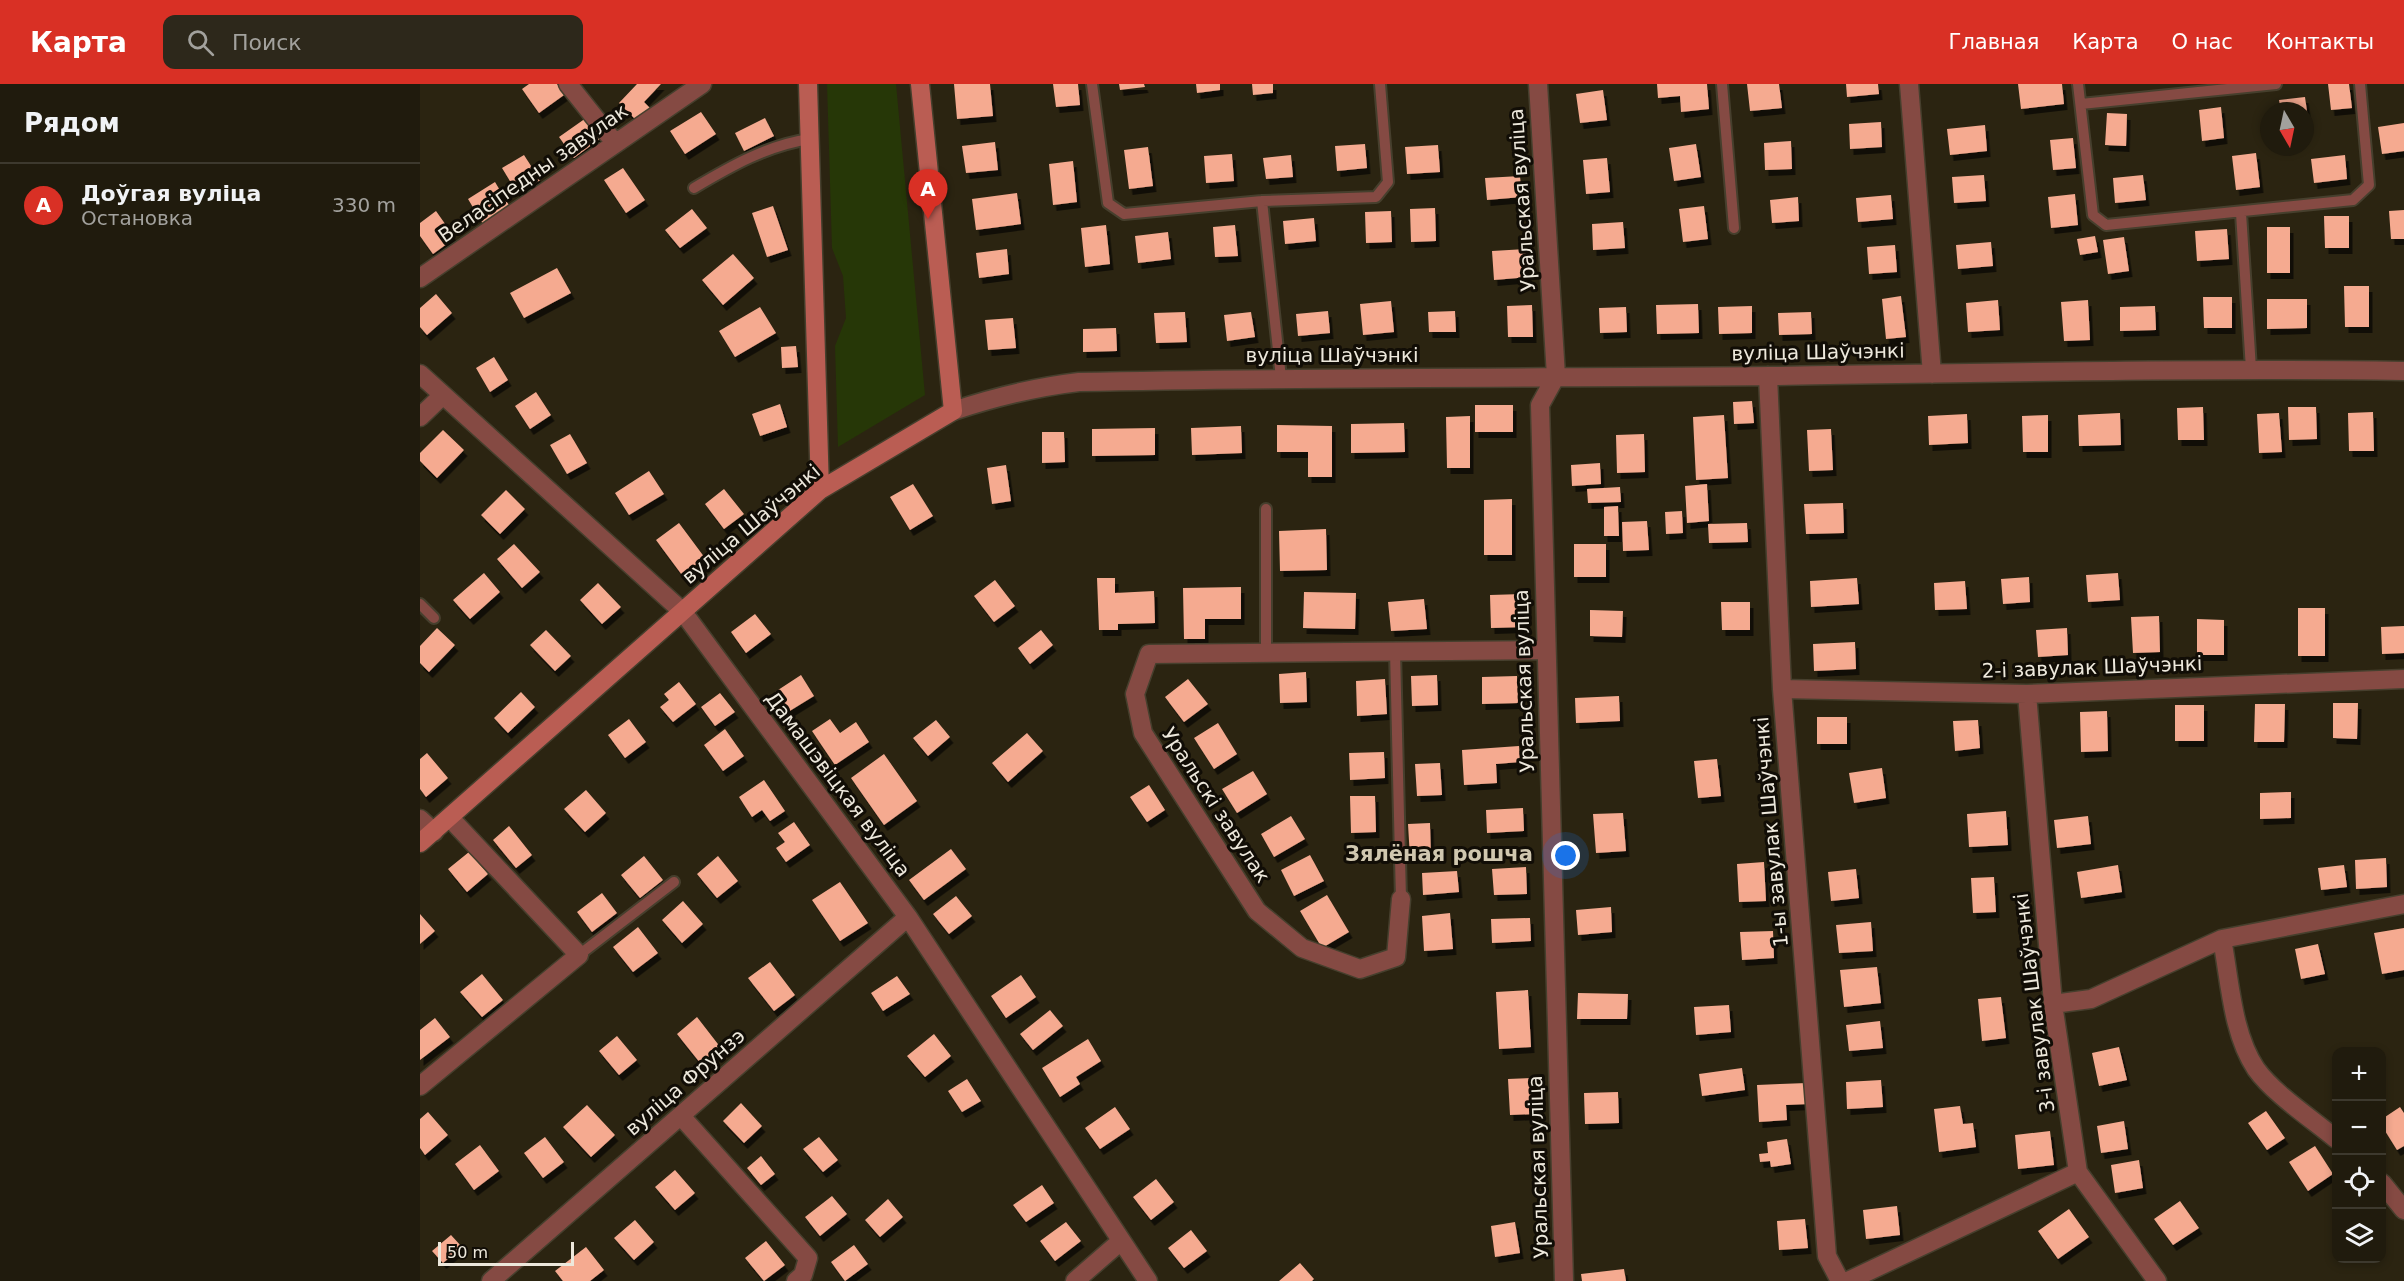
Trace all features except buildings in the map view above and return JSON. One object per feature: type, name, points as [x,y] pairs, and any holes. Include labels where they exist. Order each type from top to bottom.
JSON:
[{"type":"main road","points":[[808,84],[820,490]]},
{"type":"main road","points":[[920,84],[953,411]]},
{"type":"main road","name":"вуліца Шаўчэнкі","points":[[427,837],[820,490],[953,411]]},
{"type":"street","points":[[568,84],[615,143]]},
{"type":"street","name":"Веласіпедны завулак","points":[[420,278],[702,84]]},
{"type":"street","name":"Уральская вуліца","points":[[1538,84],[1556,376],[1540,405],[1564,1281]]},
{"type":"street","points":[[1909,84],[1932,374]]},
{"type":"street","name":"вуліца Шаўчэнкі","points":[[953,411],[988,399],[1079,382],[2251,369],[2404,370]]},
{"type":"street","name":"Дамашэвіцкая вуліца","points":[[420,374],[682,612],[908,917],[1148,1281]]},
{"type":"street","name":"1-ы завулак Шаўчэнкі","points":[[1768,376],[1782,689],[1827,1256],[1840,1281]]},
{"type":"street","points":[[420,417],[443,395]]},
{"type":"street","name":"Уральскі завулак","points":[[1401,899],[1396,957],[1360,969],[1302,948],[1257,911],[1143,733],[1135,694],[1149,654],[1546,650]]},
{"type":"street","name":"2-і завулак Шаўчэнкі","points":[[1782,689],[2027,694],[2404,679]]},
{"type":"street","name":"3-і завулак Шаўчэнкі","points":[[2027,694],[2053,1004],[2078,1172],[2157,1281]]},
{"type":"street","points":[[420,1086],[579,955],[450,818]]},
{"type":"street","points":[[420,819],[427,837]]},
{"type":"street","points":[[2053,1004],[2091,999],[2222,939],[2404,904]]},
{"type":"street","name":"вуліца Фрунзэ","points":[[491,1281],[908,917]]},
{"type":"street","points":[[2222,939],[2240,1034],[2256,1069],[2286,1099],[2332,1135]]},
{"type":"street","points":[[681,1116],[808,1258],[803,1275],[796,1281]]},
{"type":"street","points":[[1848,1281],[2078,1172]]},
{"type":"street","points":[[2386,1188],[2404,1210]]},
{"type":"street","points":[[1075,1281],[1121,1241]]},
{"type":"lane","points":[[1092,84],[1108,203],[1124,214],[1262,201],[1376,196],[1388,182],[1380,84]]},
{"type":"lane","points":[[1722,84],[1734,228]]},
{"type":"lane","points":[[2078,84],[2093,214],[2106,225],[2353,201],[2369,185],[2360,84]]},
{"type":"lane","points":[[2081,104],[2276,84]]},
{"type":"lane","points":[[694,188],[729,167],[784,143],[810,139]]},
{"type":"lane","points":[[1262,201],[1281,378]]},
{"type":"lane","points":[[2241,213],[2251,369]]},
{"type":"lane","points":[[1266,508],[1266,652]]},
{"type":"lane","points":[[420,604],[435,618]]},
{"type":"lane","points":[[1395,651],[1401,899]]},
{"type":"lane","points":[[579,955],[674,882]]},
{"type":"green space","points":[[827,84],[896,84],[925,395],[838,447],[835,346],[846,318],[843,276],[832,248]]},
{"type":"place","name":"Доўгая вуліца","points":[[928,219]]},
{"type":"district","name":"Зялёная рошча","points":[[1439,854]]}]
